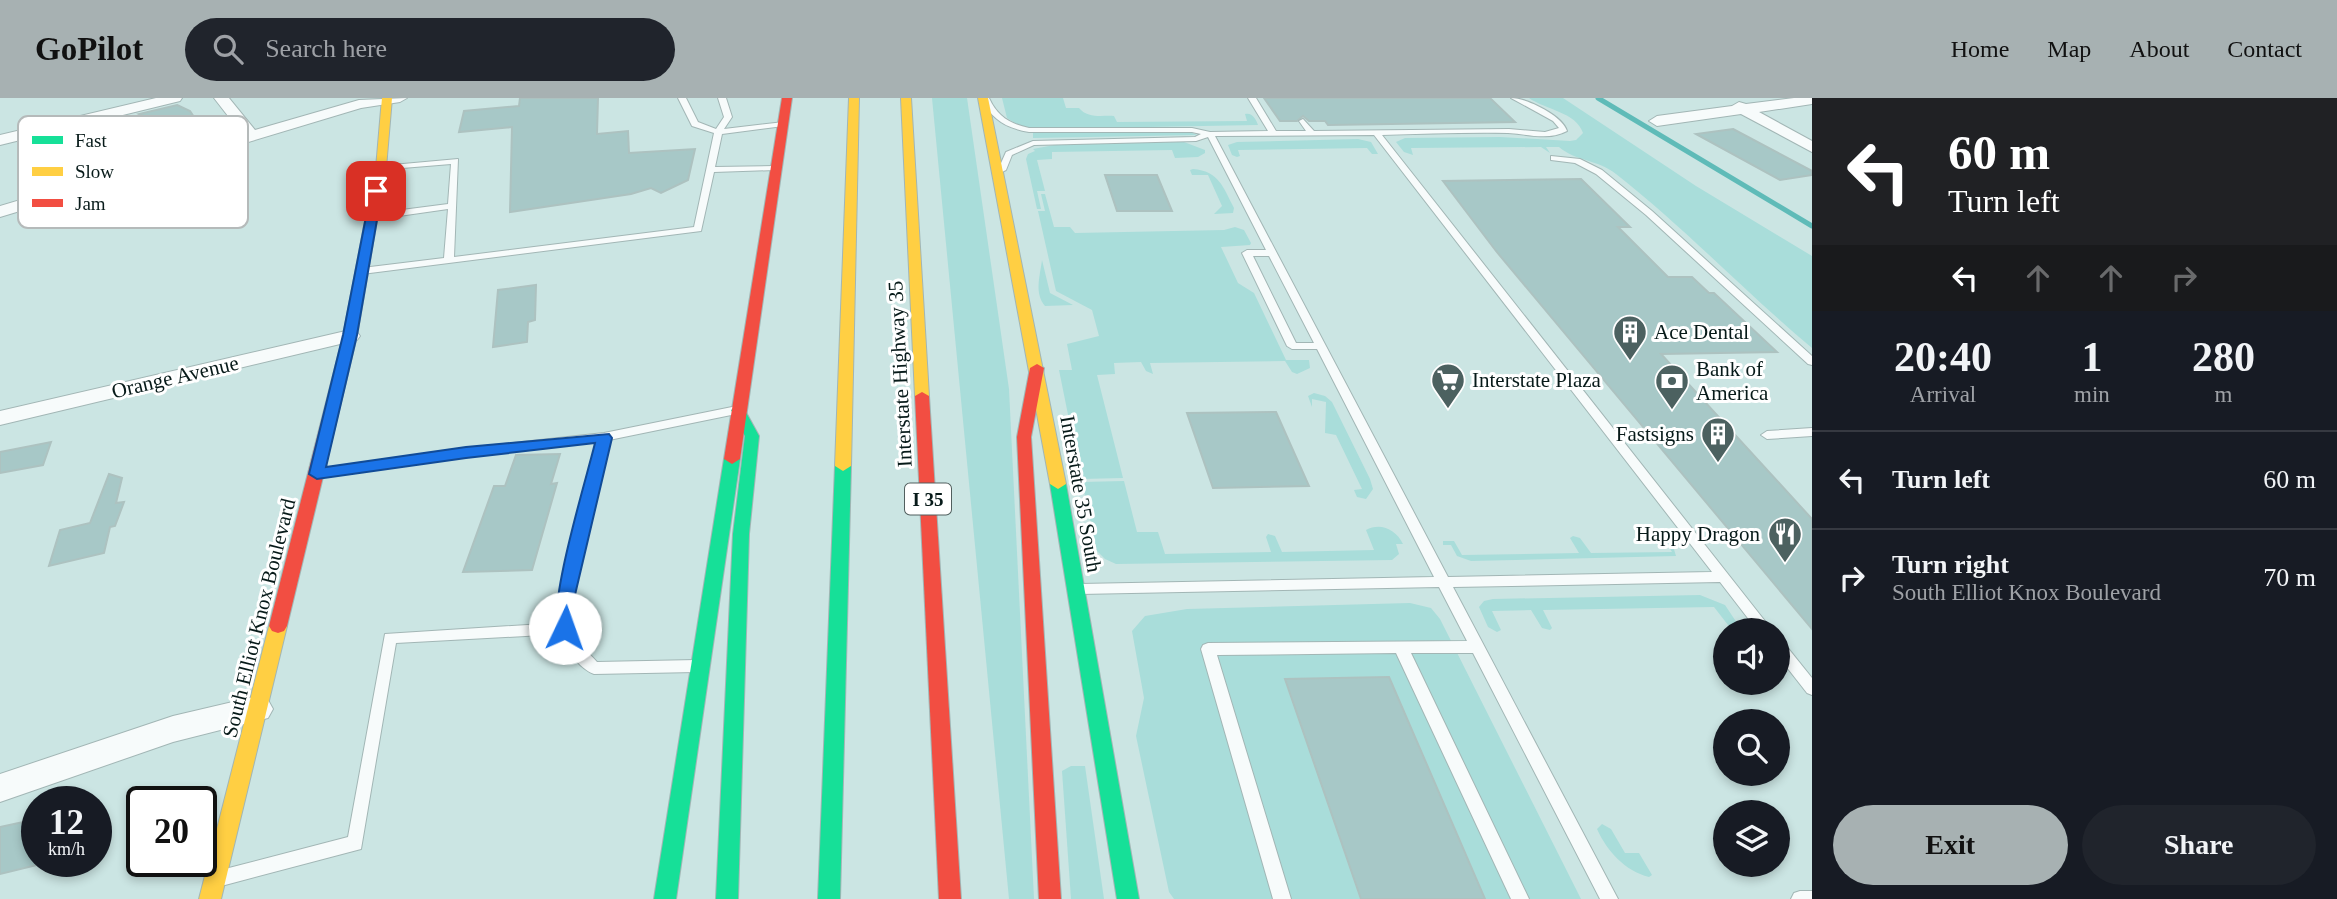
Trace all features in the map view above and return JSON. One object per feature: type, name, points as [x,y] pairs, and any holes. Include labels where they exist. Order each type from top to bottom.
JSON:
[{"type":"main road","points":[[665,899],[787,98]]},
{"type":"main road","points":[[829,899],[854,98]]},
{"type":"main road","name":"Interstate Highway 35","points":[[906,98],[950,899]]},
{"type":"main road","name":"Interstate 35 South","points":[[984,98],[1001,202],[1037,368],[1078,589],[1128,899]]},
{"type":"main road","name":"South Elliot Knox Boulevard","points":[[210,899],[350,335],[381,169],[391,99]]},
{"type":"main road","points":[[1037,368],[1024,438],[1050,899]]},
{"type":"main road","points":[[727,899],[741,534],[752,436],[738,410]]},
{"type":"street","points":[[100,116],[175,98]]},
{"type":"street","points":[[221,98],[235,116]]},
{"type":"street","points":[[1724,98],[1812,146]]},
{"type":"street","points":[[248,137],[359,104],[391,99]]},
{"type":"street","points":[[1657,121],[1812,100]]},
{"type":"street","points":[[248,132],[251,136]]},
{"type":"street","points":[[0,140],[18,136]]},
{"type":"street","points":[[0,212],[18,207]]},
{"type":"street","name":"Orange Avenue","points":[[0,418],[350,335]]},
{"type":"street","points":[[0,788],[173,729],[258,709]]},
{"type":"lane","points":[[682,98],[695,124],[718,132],[784,124]]},
{"type":"lane","points":[[362,271],[698,229],[718,132],[728,117],[722,98]]},
{"type":"lane","points":[[984,98],[997,118],[1012,126],[1029,130],[1192,130],[1210,134],[1509,131],[1543,134],[1564,129],[1556,119],[1515,98]]},
{"type":"lane","points":[[1252,98],[1274,134]]},
{"type":"lane","points":[[1303,121],[1312,133]]},
{"type":"lane","points":[[1377,133],[1756,618]]},
{"type":"lane","points":[[1001,202],[1001,178],[1005,158],[1029,144],[1059,141],[1196,139],[1210,134]]},
{"type":"lane","points":[[1210,134],[1609,899]]},
{"type":"lane","points":[[1554,158],[1577,162],[1599,172],[1812,362]]},
{"type":"lane","points":[[381,169],[455,161],[449,260]]},
{"type":"lane","points":[[710,170],[775,168]]},
{"type":"lane","points":[[371,217],[452,206]]},
{"type":"lane","points":[[1272,253],[1247,253],[1292,346],[1321,346]]},
{"type":"lane","points":[[317,474],[466,452],[604,438],[738,410]]},
{"type":"lane","points":[[1766,435],[1812,432]]},
{"type":"lane","points":[[604,438],[565,599],[565,628],[575,649],[594,668],[700,666]]},
{"type":"lane","points":[[1078,589],[1724,577]]},
{"type":"lane","points":[[215,880],[355,843],[390,638],[565,628]]},
{"type":"lane","points":[[1282,899],[1208,649],[1478,647]]},
{"type":"lane","points":[[1401,648],[1520,899]]},
{"type":"lane","points":[[1790,661],[1812,689]]},
{"type":"lane","points":[[1800,899],[1812,899]]},
{"type":"shaded area","points":[[932,98],[967,98],[1009,389],[1034,899],[1009,899]]},
{"type":"shaded area","points":[[1002,98],[1063,98],[1066,108],[1079,108],[1091,115],[1114,116],[1117,122],[1247,121],[1245,114],[1250,114],[1258,125],[1036,129],[1018,125],[1007,118]]},
{"type":"shaded area","points":[[1529,98],[1563,98],[1696,186],[1812,256],[1812,348],[1666,216],[1609,169],[1565,152],[1559,147],[1546,147],[1550,153],[1541,147],[1411,148],[1413,155],[1404,152],[1396,142],[1405,138],[1500,137],[1570,141],[1576,140],[1583,133],[1574,120]]},
{"type":"shaded area","points":[[1033,133],[1192,133],[1197,135],[1033,138]]},
{"type":"shaded area","points":[[1358,139],[1371,142],[1378,154],[1372,154],[1367,148],[1238,150],[1240,156],[1237,157],[1232,155],[1228,145],[1237,142]]},
{"type":"shaded area","points":[[1184,142],[1205,150],[1205,153],[1198,157],[1175,158],[1172,150],[1052,152],[1052,159],[1037,160],[1045,191],[1037,191],[1041,209],[1037,209],[1026,159],[1028,154],[1035,151],[1033,149],[1065,143]]},
{"type":"shaded area","points":[[1190,170],[1209,173],[1219,181],[1234,208],[1233,213],[1214,214],[1222,206],[1208,175],[1192,175]]},
{"type":"shaded area","points":[[1041,194],[1045,194],[1054,227],[1070,227],[1075,233],[1224,230],[1235,227],[1244,230],[1250,245],[1221,247],[1238,283],[1254,293],[1286,360],[1309,360],[1310,368],[1297,374],[1292,372],[1285,361],[1150,363],[1153,374],[1146,371],[1141,362],[1114,363],[1115,374],[1097,375],[1123,478],[1081,479],[1059,370],[1072,370],[1067,344],[1099,336],[1092,310],[1056,291],[1038,211],[1045,211]]},
{"type":"shaded area","points":[[1042,260],[1050,293],[1073,305],[1045,306],[1039,290]]},
{"type":"shaded area","points":[[1314,393],[1325,396],[1332,402],[1370,479],[1373,489],[1366,499],[1357,497],[1354,490],[1362,489],[1336,435],[1325,433],[1326,402],[1312,399],[1312,407],[1308,396]]},
{"type":"shaded area","points":[[1124,481],[1137,532],[1158,532],[1165,554],[1271,552],[1266,537],[1268,534],[1275,536],[1282,552],[1374,550],[1366,530],[1377,527],[1392,531],[1403,544],[1396,544],[1399,554],[1392,560],[1116,564],[1097,551],[1082,482]]},
{"type":"shaded area","points":[[1662,535],[1672,537],[1679,545],[1673,546],[1676,556],[1471,561],[1457,556],[1451,545],[1443,545],[1443,541],[1454,541],[1462,555],[1579,553],[1570,538],[1573,536],[1580,538],[1591,553],[1672,552]]},
{"type":"shaded area","points":[[1700,595],[1725,605],[1734,618],[1723,618],[1714,607],[1543,610],[1552,628],[1550,630],[1542,628],[1531,610],[1492,611],[1501,630],[1497,632],[1488,627],[1479,607],[1484,601]]},
{"type":"shaded area","points":[[1410,603],[1431,608],[1440,619],[1581,899],[1174,899],[1169,892],[1136,736],[1144,698],[1132,631],[1145,616],[1187,609]]},
{"type":"shaded area","points":[[1071,766],[1085,766],[1104,899],[1071,899],[1062,771]]},
{"type":"shaded area","points":[[1602,824],[1611,829],[1625,853],[1639,853],[1652,875],[1649,877],[1640,874],[1618,859],[1597,829]]},
{"type":"building","points":[[520,98],[598,98],[597,134],[628,131],[629,153],[695,149],[688,180],[661,193],[651,188],[631,194],[510,212],[512,127],[459,132],[464,111],[519,106]]},
{"type":"building","points":[[1264,98],[1490,98],[1515,122],[1328,125],[1325,121],[1309,121],[1303,116],[1297,121],[1280,121]]},
{"type":"building","points":[[177,105],[190,111],[193,116],[143,116],[139,114]]},
{"type":"building","points":[[1733,129],[1812,171],[1812,175],[1780,180],[1696,134]]},
{"type":"building","points":[[1105,175],[1157,175],[1172,211],[1117,211]]},
{"type":"building","points":[[1581,179],[1630,227],[1618,227],[1668,277],[1692,277],[1709,293],[1714,293],[1777,352],[1661,354],[1812,519],[1812,629],[1496,251],[1443,181]]},
{"type":"building","points":[[536,285],[535,320],[528,322],[527,342],[493,347],[498,290]]},
{"type":"building","points":[[1276,412],[1309,486],[1213,488],[1187,413]]},
{"type":"building","points":[[51,442],[43,465],[0,473],[0,452]]},
{"type":"building","points":[[560,454],[551,484],[557,483],[532,570],[463,572],[494,486],[505,486],[516,455]]},
{"type":"building","points":[[109,474],[122,478],[116,503],[124,502],[115,526],[110,527],[104,553],[49,566],[60,530],[90,523]]},
{"type":"building","points":[[1389,677],[1485,899],[1361,899],[1285,679]]},
{"type":"building","points":[[21,822],[21,869],[0,874],[0,827]]},
{"type":"waterway","points":[[1598,98],[1812,226]]},
{"type":"traffic: fast","points":[[727,899],[741,534],[752,436],[738,410]]},
{"type":"traffic: fast","points":[[665,899],[732,459]]},
{"type":"traffic: fast","points":[[829,899],[843,466]]},
{"type":"traffic: fast","points":[[1058,484],[1128,899]]},
{"type":"traffic: slow","points":[[370,226],[381,168],[387,98]]},
{"type":"traffic: slow","points":[[843,466],[854,98]]},
{"type":"traffic: slow","points":[[906,98],[922,396]]},
{"type":"traffic: slow","points":[[983,98],[1058,484]]},
{"type":"traffic: slow","points":[[210,899],[278,626]]},
{"type":"traffic: jam","points":[[732,459],[787,98]]},
{"type":"traffic: jam","points":[[278,626],[350,336],[370,226]]},
{"type":"traffic: jam","points":[[1037,368],[1024,437],[1050,899]]},
{"type":"traffic: jam","points":[[922,396],[950,899]]},
{"type":"place","name":"Ace Dental","points":[[1630,362]]},
{"type":"place","name":"Interstate Plaza","points":[[1448,410]]},
{"type":"place","name":"Bank of America","points":[[1672,411]]},
{"type":"place","name":"Fastsigns","points":[[1718,464]]},
{"type":"place","name":"Happy Dragon","points":[[1785,564]]},
{"type":"route","points":[[376,191],[350,335],[317,474],[466,452],[604,438],[565,599],[565,628]]}]
